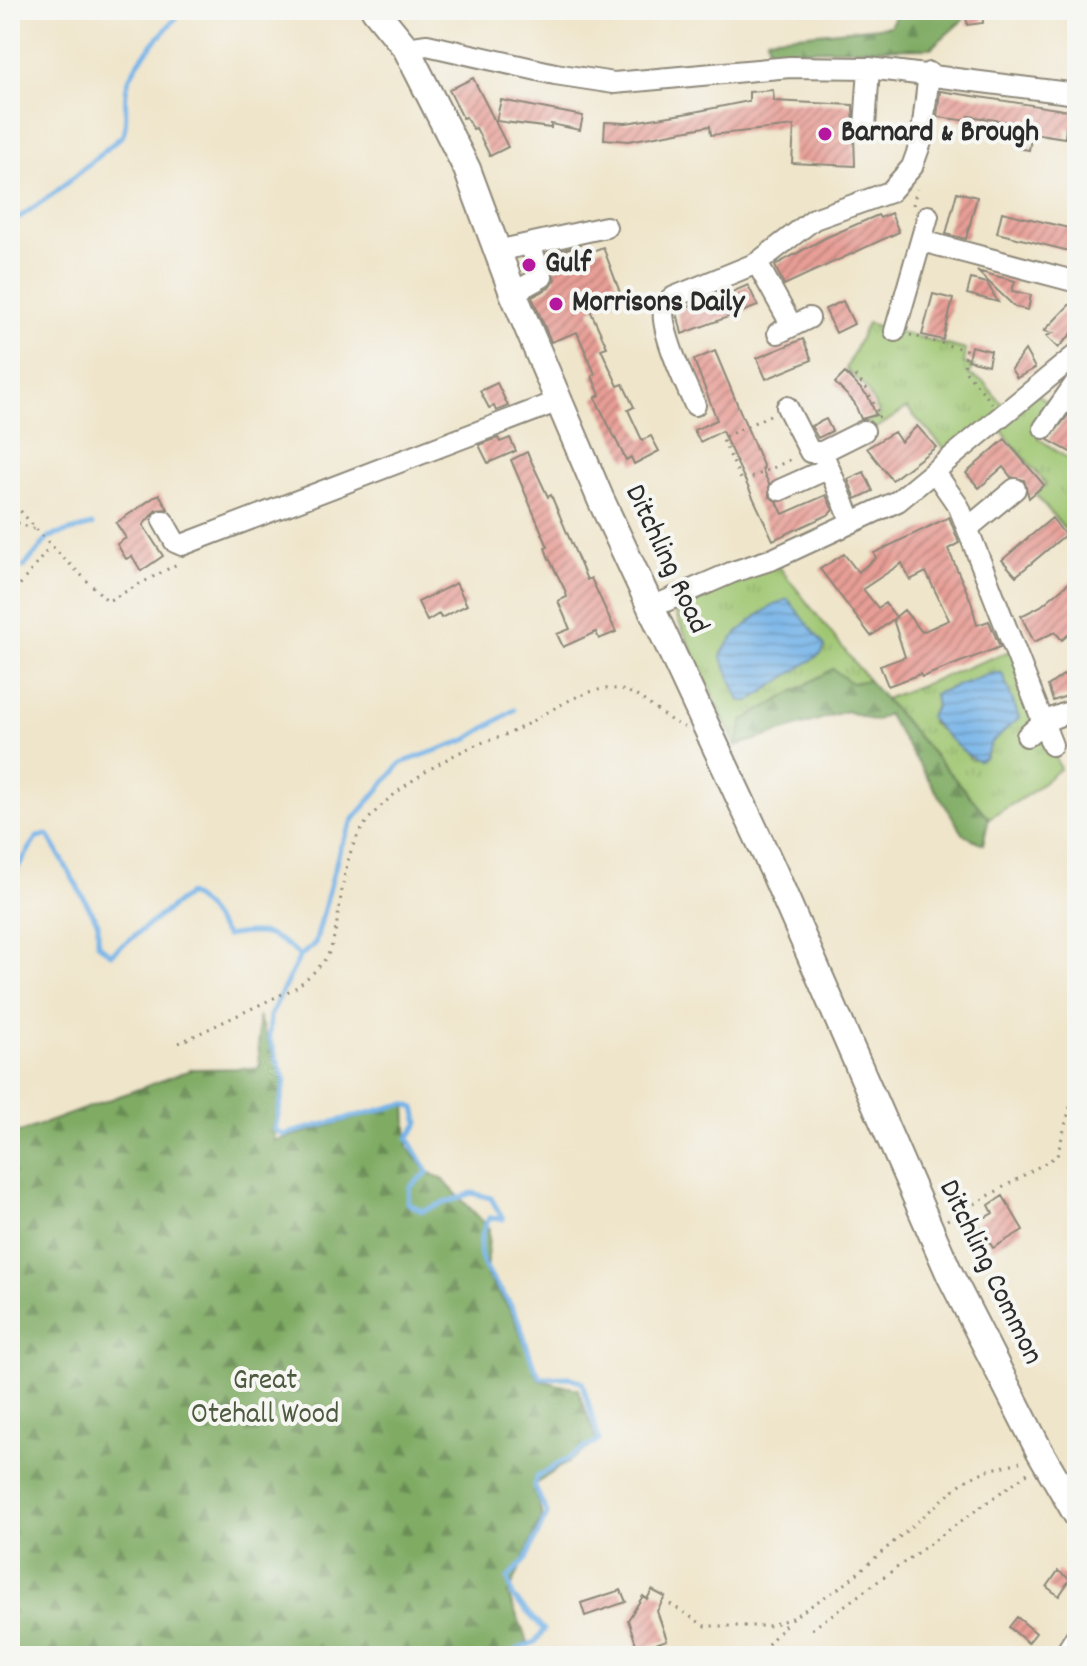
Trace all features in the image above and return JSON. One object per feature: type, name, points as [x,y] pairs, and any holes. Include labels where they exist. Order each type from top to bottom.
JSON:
[{"type":"main road","name":"Ditchling Road","points":[[375,10],[406,48],[467,169],[513,293],[559,401],[892,1141]]},
{"type":"main road","name":"Ditchling Common","points":[[892,1141],[930,1230],[1044,1459],[1077,1515]]},
{"type":"street","points":[[406,48],[427,45],[555,74],[614,83],[790,67],[869,68],[929,73],[1077,94]]},
{"type":"street","points":[[865,127],[869,68]]},
{"type":"street","points":[[695,405],[678,368],[663,316],[665,306],[674,297],[757,263],[814,219],[890,192],[912,167],[921,142],[929,73]]},
{"type":"street","points":[[895,331],[928,216]]},
{"type":"street","points":[[497,251],[606,227]]},
{"type":"street","points":[[922,241],[1077,282]]},
{"type":"street","points":[[513,293],[542,277],[530,245]]},
{"type":"street","points":[[757,263],[793,326]]},
{"type":"street","points":[[652,607],[733,572],[773,559],[898,501],[1077,354]]},
{"type":"street","points":[[1044,428],[1077,381]]},
{"type":"street","points":[[1039,385],[1062,401]]},
{"type":"street","points":[[163,521],[175,542],[182,545],[382,472],[559,401]]},
{"type":"street","points":[[787,407],[820,458],[852,522]]},
{"type":"street","points":[[780,490],[820,458],[860,433]]},
{"type":"street","points":[[934,471],[959,507],[1052,745]]},
{"type":"street","points":[[968,528],[1015,489]]},
{"type":"street","points":[[1027,736],[1043,722],[1066,713]]},
{"type":"street","points":[[1064,1656],[1077,1635]]},
{"type":"path","points":[[912,167],[920,176],[912,212],[928,216]]},
{"type":"path","points":[[895,331],[966,350],[964,369],[1002,415]]},
{"type":"path","points":[[855,376],[866,388],[880,416],[853,428],[860,433]]},
{"type":"path","points":[[787,407],[722,438],[742,482],[820,458]]},
{"type":"path","points":[[10,499],[51,546],[108,601],[198,553],[197,539]]},
{"type":"path","points":[[10,520],[39,532]]},
{"type":"path","points":[[10,597],[51,546]]},
{"type":"path","points":[[179,1043],[295,988],[310,976],[330,950],[343,877],[360,831],[385,801],[446,762],[590,692],[617,689],[642,699],[665,720],[693,731],[706,725]]},
{"type":"path","points":[[930,1230],[1057,1156],[1077,1081]]},
{"type":"path","points":[[670,1604],[705,1626],[768,1626],[792,1618],[845,1584],[963,1482],[985,1471],[1044,1459]]},
{"type":"path","points":[[812,1629],[1044,1459]]},
{"type":"path","points":[[757,1656],[792,1618]]},
{"type":"green space","points":[[899,10],[964,10],[964,19],[931,48],[769,50],[767,38],[890,26]]},
{"type":"green space","points":[[867,323],[966,350],[964,364],[974,366],[969,375],[983,381],[1007,410],[1032,390],[1057,409],[1038,438],[1077,465],[1077,526],[1068,533],[1036,495],[1046,484],[994,422],[951,456],[907,408],[866,435],[860,425],[880,415],[866,388],[846,369]]},
{"type":"green space","points":[[773,559],[868,680],[744,720],[736,746],[669,600]]},
{"type":"green space","points":[[1015,649],[1060,769],[1029,794],[989,818],[885,699]],"holes":[[[993,673],[1002,673],[1019,717],[992,742],[985,758],[971,760],[957,742],[931,723],[932,711],[936,707],[934,694]]]},
{"type":"green space","points":[[833,669],[851,683],[868,680],[989,818],[983,844],[964,835],[887,714],[875,721],[846,711],[736,746],[744,720]]},
{"type":"green space","name":"Great Otehall Wood","points":[[258,1016],[283,1080],[274,1141],[406,1104],[408,1147],[426,1171],[443,1180],[489,1228],[487,1276],[512,1313],[539,1380],[578,1389],[597,1442],[534,1485],[542,1517],[508,1595],[528,1642],[511,1656],[10,1656],[10,1136],[193,1069],[259,1068]]},
{"type":"water","points":[[788,599],[825,646],[822,653],[750,701],[740,701],[721,656],[732,639],[750,622]]},
{"type":"water","points":[[993,673],[1002,673],[1019,718],[992,742],[985,758],[979,761],[952,741],[929,716],[936,707],[934,694]]},
{"type":"building","points":[[966,10],[982,10],[983,23],[967,25]]},
{"type":"building","points":[[473,78],[508,147],[490,156],[476,128],[473,129],[466,117],[463,118],[449,90]]},
{"type":"building","points":[[773,90],[774,101],[853,105],[855,166],[792,163],[794,126],[711,135],[710,126],[629,141],[604,139],[605,122],[626,123],[689,113],[749,101],[749,92]]},
{"type":"building","points":[[940,91],[1077,112],[1077,130],[1066,128],[1065,138],[1032,133],[1029,150],[1017,148],[1021,124],[969,116],[968,121],[937,117]]},
{"type":"building","points":[[501,100],[583,116],[580,130],[551,124],[551,128],[496,121]]},
{"type":"building","points":[[957,192],[977,197],[966,239],[946,234]]},
{"type":"building","points":[[1002,212],[1077,230],[1077,253],[997,233]]},
{"type":"building","points":[[891,213],[899,232],[784,285],[775,266],[777,264],[825,238],[878,215],[880,218]]},
{"type":"building","points":[[574,247],[577,257],[603,247],[622,298],[590,310],[607,347],[601,349],[618,386],[623,384],[634,407],[628,410],[642,440],[651,436],[659,451],[634,464],[631,457],[626,460],[595,398],[600,395],[592,376],[595,374],[577,332],[551,342],[532,297],[549,288],[555,279],[547,254]]},
{"type":"building","points":[[977,271],[1015,281],[1012,291],[1031,295],[1028,310],[1015,307]]},
{"type":"building","points":[[971,279],[987,283],[998,302],[967,294]]},
{"type":"building","points":[[748,285],[758,306],[682,334],[677,312],[693,304],[695,308]]},
{"type":"building","points":[[933,294],[953,299],[943,340],[922,335]]},
{"type":"building","points":[[1077,297],[1077,328],[1058,348],[1046,336],[1053,333],[1044,331]]},
{"type":"building","points":[[843,301],[854,324],[836,333],[825,309]]},
{"type":"building","points":[[803,339],[812,360],[766,379],[757,358]]},
{"type":"building","points":[[971,346],[991,351],[988,365],[968,360]]},
{"type":"building","points":[[1025,350],[1035,368],[1017,378],[1011,369]]},
{"type":"building","points":[[715,351],[764,468],[769,496],[777,502],[783,514],[826,495],[833,510],[828,515],[773,540],[722,431],[700,442],[694,430],[717,420],[694,360]]},
{"type":"building","points":[[845,373],[868,396],[876,415],[861,419],[854,402],[835,383]]},
{"type":"building","points":[[497,383],[508,406],[496,411],[494,406],[489,408],[480,391]]},
{"type":"building","points":[[1077,404],[1077,446],[1072,453],[1048,440]]},
{"type":"building","points":[[826,419],[832,431],[818,438],[811,426]]},
{"type":"building","points":[[917,426],[936,447],[892,480],[867,448],[894,432],[901,442]]},
{"type":"building","points":[[498,438],[500,442],[510,438],[516,451],[488,463],[479,445]]},
{"type":"building","points":[[1005,439],[1044,485],[1029,498],[1024,480],[1011,477],[1003,467],[979,488],[966,473]]},
{"type":"building","points":[[527,452],[548,497],[551,495],[587,580],[591,578],[616,632],[599,639],[596,632],[563,647],[557,634],[570,629],[558,601],[567,597],[511,460]]},
{"type":"building","points":[[864,472],[873,491],[856,499],[848,479]]},
{"type":"building","points":[[159,494],[168,509],[156,510],[143,525],[163,556],[141,571],[132,556],[126,559],[117,544],[126,538],[116,523]]},
{"type":"building","points":[[949,517],[959,543],[948,549],[971,601],[977,625],[989,621],[1000,647],[922,677],[920,674],[888,686],[880,666],[905,657],[893,619],[871,636],[820,569],[844,554],[858,572],[876,558],[874,553]],"holes":[[[902,563],[910,580],[926,572],[949,620],[922,632],[904,610],[896,617],[885,603],[878,608],[863,589]]]},
{"type":"building","points":[[1052,518],[1065,535],[1016,576],[1002,560]]},
{"type":"building","points":[[1077,576],[1077,627],[1062,640],[1055,632],[1034,642],[1021,616],[1041,606]]},
{"type":"building","points":[[456,583],[467,605],[441,618],[439,614],[427,621],[418,602]]},
{"type":"building","points":[[1077,665],[1077,692],[1053,701],[1048,686]]},
{"type":"building","points":[[1003,1196],[1023,1230],[993,1248],[977,1222],[993,1213],[989,1205]]},
{"type":"building","points":[[1058,1571],[1070,1579],[1059,1596],[1047,1587]]},
{"type":"building","points":[[621,1590],[626,1602],[585,1616],[581,1603]]},
{"type":"building","points":[[652,1590],[665,1597],[657,1611],[667,1640],[638,1650],[628,1620],[643,1596],[647,1599]]},
{"type":"building","points":[[1017,1617],[1036,1633],[1028,1643],[1009,1627]]},
{"type":"waterway","points":[[10,224],[57,191],[123,135],[130,77],[143,56],[183,10]]},
{"type":"waterway","points":[[24,567],[49,537],[92,525]]},
{"type":"waterway","points":[[503,1656],[535,1642],[544,1630],[513,1597],[508,1578],[526,1559],[547,1514],[534,1485],[537,1477],[599,1440],[582,1382],[569,1377],[541,1378],[515,1313],[486,1270],[480,1247],[482,1234],[489,1218],[503,1219],[491,1198],[472,1193],[422,1211],[408,1203],[410,1187],[428,1172],[408,1138],[419,1123],[415,1108],[406,1104],[395,1106],[283,1135],[275,1130],[285,1080],[269,1038],[270,1016],[300,956],[315,944],[340,848],[354,819],[401,763],[466,740],[514,710]]},
{"type":"waterway","points":[[10,880],[37,837],[48,835],[98,923],[98,944],[111,954],[188,894],[204,906],[226,936],[266,934],[282,941],[300,956]]},
{"type":"place","name":"Barnard & Brough","points":[[825,134]]},
{"type":"place","name":"Gulf","points":[[529,265]]},
{"type":"place","name":"Morrisons Daily","points":[[556,304]]}]
